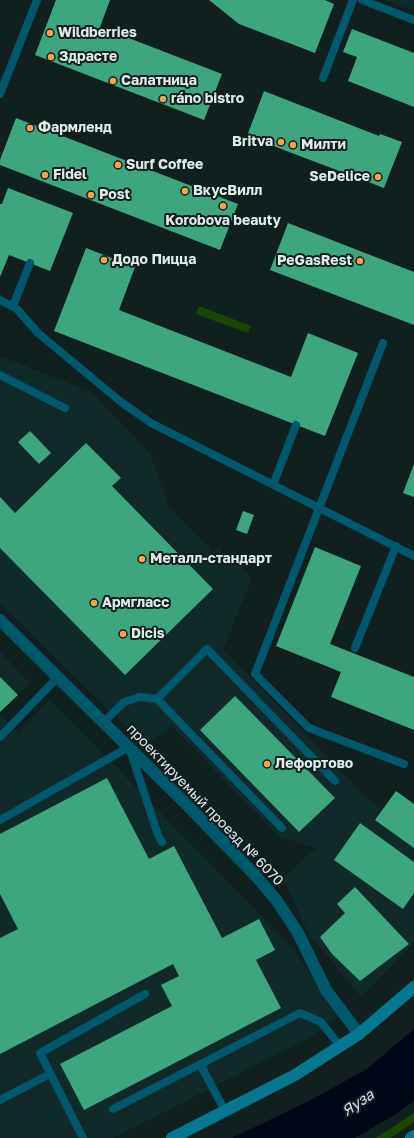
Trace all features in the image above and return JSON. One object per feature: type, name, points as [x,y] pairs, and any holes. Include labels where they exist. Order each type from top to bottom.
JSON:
[{"type":"main road","points":[[172,1138],[295,1075],[359,1034],[414,987]]},
{"type":"street","name":"проектируемый проезд № 6070","points":[[0,620],[256,876],[277,902],[298,933],[326,990],[359,1034]]},
{"type":"lane","points":[[0,94],[36,0]]},
{"type":"lane","points":[[323,78],[353,0]]},
{"type":"lane","points":[[362,0],[414,20]]},
{"type":"lane","points":[[13,306],[30,263]]},
{"type":"lane","points":[[0,300],[13,306],[38,333],[137,415],[178,438],[320,507],[414,556]]},
{"type":"lane","points":[[383,344],[255,674],[309,728],[404,764]]},
{"type":"lane","points":[[0,375],[65,408]]},
{"type":"lane","points":[[273,484],[296,425]]},
{"type":"lane","points":[[355,648],[396,546]]},
{"type":"lane","points":[[156,699],[206,649],[335,781]]},
{"type":"lane","points":[[0,737],[58,677]]},
{"type":"lane","points":[[103,723],[124,702],[140,697],[156,699],[282,828]]},
{"type":"lane","points":[[0,820],[129,748],[158,835],[162,842]]},
{"type":"lane","points":[[83,1138],[40,1054],[145,994]]},
{"type":"lane","points":[[113,1109],[300,1013],[321,1022],[340,1046]]},
{"type":"lane","points":[[200,1064],[225,1111]]},
{"type":"lane","points":[[0,1100],[50,1074]]},
{"type":"shaded area","points":[[385,0],[414,0],[414,11]]},
{"type":"shaded area","points":[[0,356],[91,392],[150,453],[168,505],[213,552],[219,547],[235,567],[239,564],[252,579],[223,649],[367,798],[382,809],[396,791],[414,804],[414,943],[361,997],[310,936],[283,878],[316,848],[278,836],[171,725],[147,747],[0,604]]},
{"type":"shaded area","points":[[0,652],[30,683],[0,712]]},
{"type":"shaded area","points":[[50,699],[296,952],[338,1016],[315,1035],[113,1138],[0,1138],[0,713],[19,733]]},
{"type":"green space","points":[[199,306],[251,326],[248,333],[196,314]]},
{"type":"green space","points":[[414,1113],[414,1122],[391,1138],[376,1138]]},
{"type":"water","name":"Яуза","points":[[414,1029],[414,1101],[396,1114],[355,1138],[232,1138],[307,1102],[367,1069]]},
{"type":"building","points":[[56,0],[110,0],[100,27],[222,74],[204,120],[35,55]]},
{"type":"building","points":[[209,0],[325,0],[334,4],[315,53],[239,24]]},
{"type":"building","points":[[352,29],[414,53],[414,107],[348,81],[357,57],[343,52]]},
{"type":"building","points":[[264,91],[379,136],[380,134],[402,142],[384,188],[247,136]]},
{"type":"building","points":[[16,118],[238,204],[220,250],[0,165],[0,160]]},
{"type":"building","points":[[8,188],[73,213],[50,271],[9,255],[0,277],[0,204],[2,204]]},
{"type":"building","points":[[288,223],[414,272],[414,325],[270,270]]},
{"type":"building","points":[[86,248],[135,267],[119,310],[291,377],[308,333],[358,353],[325,436],[54,331]]},
{"type":"building","points":[[30,431],[51,453],[39,464],[18,442]]},
{"type":"building","points":[[86,443],[121,478],[112,486],[213,589],[125,675],[0,548],[0,497],[15,513]]},
{"type":"building","points":[[414,464],[414,497],[403,493]]},
{"type":"building","points":[[243,511],[254,515],[247,534],[236,530]]},
{"type":"building","points":[[315,547],[361,566],[330,644],[414,677],[414,730],[331,697],[341,672],[276,646]]},
{"type":"building","points":[[0,677],[18,695],[0,712]]},
{"type":"building","name":"Лефортово","points":[[235,696],[335,798],[299,832],[200,730]]},
{"type":"building","points":[[107,778],[149,859],[174,846],[222,938],[259,919],[275,950],[256,960],[281,1008],[84,1110],[60,1064],[172,1006],[161,985],[179,976],[173,964],[0,1054],[0,938],[18,929],[0,894],[0,834]]},
{"type":"building","points":[[396,791],[414,804],[414,848],[375,820]]},
{"type":"building","points":[[360,823],[414,862],[414,893],[403,909],[334,860]]},
{"type":"building","points":[[355,887],[409,944],[360,981],[332,954],[320,937],[345,913],[337,904]]},
{"type":"place","name":"Wildberries","points":[[50,33]]},
{"type":"place","name":"Здрасте","points":[[51,57]]},
{"type":"place","name":"Салатница","points":[[113,81]]},
{"type":"place","name":"ráno bistro","points":[[163,99]]},
{"type":"place","name":"Фармленд","points":[[30,128]]},
{"type":"place","name":"Britva","points":[[281,142]]},
{"type":"place","name":"Милти","points":[[293,145]]},
{"type":"place","name":"Surf Coffee","points":[[118,165]]},
{"type":"place","name":"Fidel","points":[[45,175]]},
{"type":"place","name":"SeDelice","points":[[378,177]]},
{"type":"place","name":"ВкусВилл","points":[[185,191]]},
{"type":"place","name":"Post","points":[[91,195]]},
{"type":"place","name":"Korobova beauty","points":[[223,206]]},
{"type":"place","name":"Додо Пицца","points":[[104,260]]},
{"type":"place","name":"PeGasRest","points":[[360,261]]},
{"type":"place","name":"Металл-стандарт","points":[[142,559]]},
{"type":"place","name":"Армгласс","points":[[94,603]]},
{"type":"place","name":"Dicis","points":[[123,634]]},
{"type":"place","name":"Лефортово","points":[[267,764]]}]
